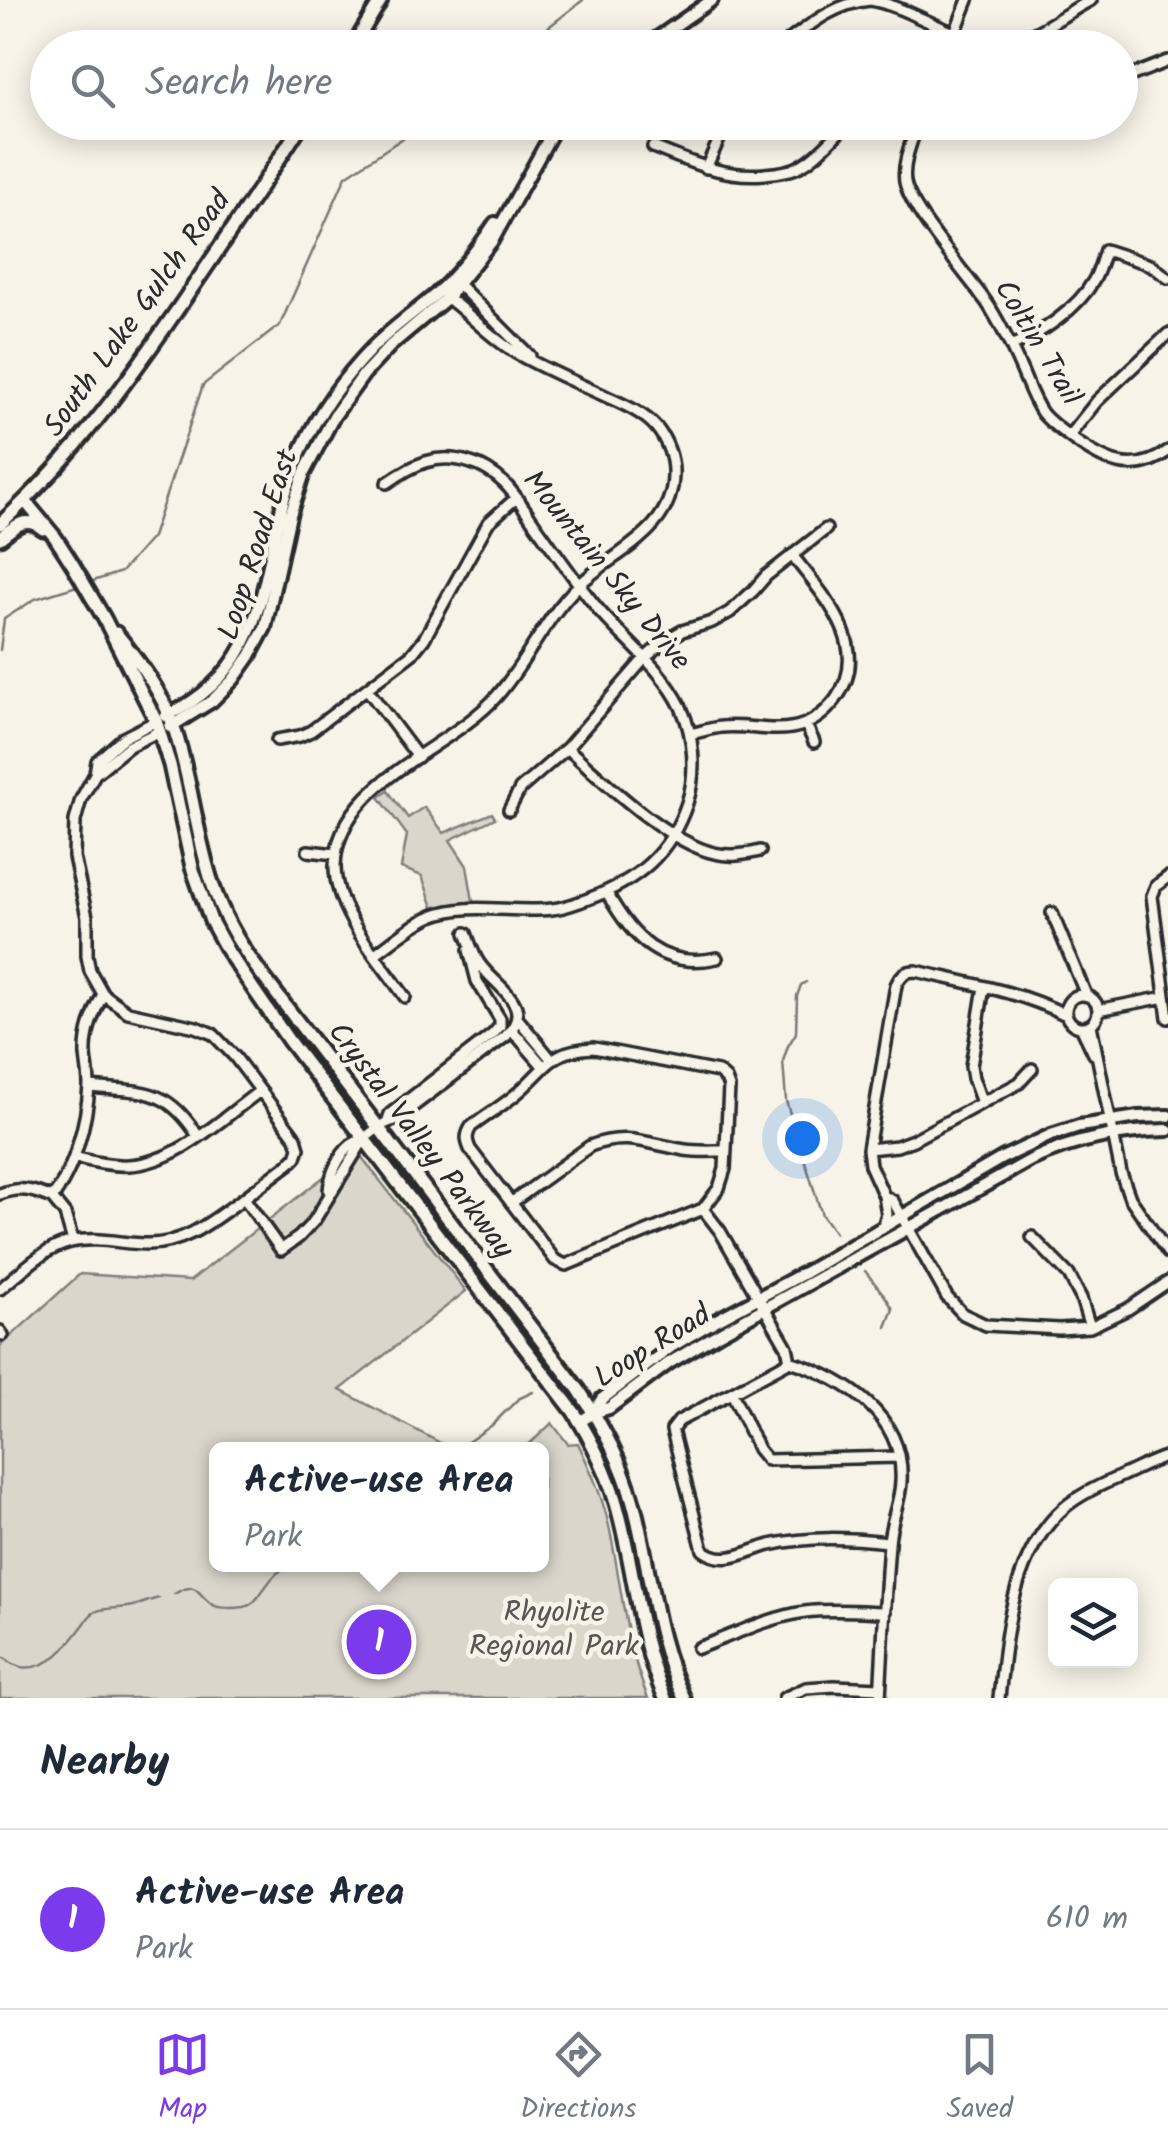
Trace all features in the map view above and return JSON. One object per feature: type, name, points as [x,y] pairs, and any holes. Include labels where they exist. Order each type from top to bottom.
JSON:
[{"type":"main road","points":[[362,30],[380,0]]},
{"type":"main road","name":"South Lake Gulch Road","points":[[0,524],[89,430],[150,350],[291,140]]},
{"type":"main road","points":[[40,486],[40,508],[54,528],[55,537]]},
{"type":"main road","name":"Crystal Valley Parkway","points":[[25,501],[73,565],[158,726],[192,867],[219,937],[290,1041],[580,1422],[617,1506],[646,1645],[665,1698]]},
{"type":"main road","points":[[0,538],[26,522],[35,523],[55,537]]},
{"type":"main road","name":"Crystal Valley Parkway","points":[[104,618],[136,660],[171,720],[208,868],[229,923],[259,971],[384,1124],[567,1374],[616,1452],[630,1488],[662,1640],[684,1698]]},
{"type":"street","points":[[669,30],[712,0]]},
{"type":"street","points":[[805,30],[839,7],[870,0],[890,3],[951,30]]},
{"type":"street","points":[[957,30],[968,0]]},
{"type":"street","points":[[1036,30],[1091,0]]},
{"type":"street","points":[[1138,73],[1168,61]]},
{"type":"street","name":"Loop Road East","points":[[158,726],[200,709],[242,669],[265,628],[290,515],[304,473],[334,416],[364,374],[492,241],[547,140]]},
{"type":"street","points":[[706,168],[719,140]]},
{"type":"street","points":[[652,147],[717,172],[742,175],[796,168],[831,140]]},
{"type":"street","name":"Coltin Trail","points":[[913,140],[905,168],[906,186],[929,225],[992,310],[1040,410],[1069,436],[1114,463],[1144,464],[1168,452]]},
{"type":"street","points":[[1011,346],[1042,332],[1080,298],[1094,280],[1105,250],[1151,265],[1168,278]]},
{"type":"street","points":[[455,281],[518,347],[540,364]]},
{"type":"street","points":[[405,998],[340,900],[336,854],[342,833],[367,796],[498,695],[566,598],[653,527],[673,488],[670,452],[654,425],[505,346],[443,295]]},
{"type":"street","points":[[1069,436],[1097,401],[1168,334]]},
{"type":"street","name":"Mountain Sky Drive","points":[[375,954],[432,916],[461,909],[551,910],[607,893],[633,878],[661,852],[688,802],[693,772],[690,734],[673,692],[600,612],[502,480],[471,463],[438,459],[420,462],[387,483]]},
{"type":"street","points":[[277,740],[312,730],[412,654],[424,640],[488,523],[516,498]]},
{"type":"street","points":[[509,810],[520,789],[567,748],[645,658],[666,640],[730,612],[766,576],[826,529]]},
{"type":"street","points":[[690,734],[720,727],[788,729],[806,725],[838,697],[846,682],[849,648],[838,614],[792,555]]},
{"type":"street","points":[[367,689],[418,758]]},
{"type":"street","points":[[806,725],[814,742]]},
{"type":"street","points":[[0,1289],[44,1254],[73,1241],[149,1244],[181,1239],[290,1164],[299,1148],[296,1138],[236,1057],[213,1034],[128,1012],[103,994],[90,971],[88,917],[74,857],[75,822],[81,800],[95,774],[97,761],[108,749],[123,738],[158,726]]},
{"type":"street","points":[[567,748],[633,806],[703,850],[738,856],[760,851]]},
{"type":"street","points":[[308,851],[336,854]]},
{"type":"street","points":[[1168,877],[1156,886],[1152,896],[1168,1018]]},
{"type":"street","points":[[607,893],[636,936],[653,948],[673,958],[696,962],[717,958]]},
{"type":"street","points":[[384,1124],[390,1114],[500,1026],[500,1019],[472,970],[461,909]]},
{"type":"street","points":[[1052,914],[1070,953],[1078,997],[1066,1015]]},
{"type":"street","points":[[466,933],[477,960],[508,994],[518,1019],[547,1063]]},
{"type":"street","points":[[883,1226],[887,1214],[884,1196],[870,1165],[868,1148],[900,976],[916,971],[1041,1002],[1066,1015],[1070,1022],[1086,1026]]},
{"type":"street","points":[[982,1103],[971,1066],[984,987]]},
{"type":"street","points":[[52,1198],[68,1175],[74,1157],[89,1087],[87,1039],[103,994]]},
{"type":"street","points":[[1041,1002],[1078,997],[1095,1001],[1098,1016],[1086,1026]]},
{"type":"street","points":[[1098,1010],[1165,997]]},
{"type":"street","points":[[244,1198],[281,1250],[314,1221],[329,1192],[330,1178],[351,1145],[395,1120],[512,1030],[518,1019]]},
{"type":"street","points":[[1086,1026],[1098,1060],[1121,1173],[1130,1198],[1168,1253]]},
{"type":"street","points":[[512,1030],[547,1063]]},
{"type":"street","points":[[594,1048],[718,1072],[729,1088],[726,1151],[719,1188],[703,1209],[566,1266],[554,1260],[470,1150],[466,1134],[522,1089],[547,1063],[567,1052],[594,1048]]},
{"type":"street","points":[[868,1148],[904,1144],[1019,1082],[1032,1069]]},
{"type":"street","points":[[89,1087],[151,1092],[174,1106],[198,1136]]},
{"type":"street","points":[[74,1157],[129,1165],[158,1160],[260,1091]]},
{"type":"street","name":"Loop Road","points":[[594,1412],[602,1398],[671,1347],[1027,1146],[1079,1126],[1168,1116]]},
{"type":"street","name":"Loop Road","points":[[594,1412],[609,1408],[670,1363],[1012,1170],[1059,1148],[1114,1135],[1168,1130]]},
{"type":"street","points":[[511,1203],[590,1146],[604,1141],[619,1138],[689,1151],[726,1151]]},
{"type":"street","points":[[0,1194],[20,1189],[52,1198],[65,1214],[73,1241]]},
{"type":"street","points":[[884,1196],[893,1201],[947,1297],[962,1314],[986,1325],[1059,1329],[1090,1326],[1128,1309],[1168,1282]]},
{"type":"street","points":[[703,1209],[720,1231],[787,1347],[790,1361]]},
{"type":"street","points":[[1032,1237],[1069,1275],[1090,1326]]},
{"type":"street","points":[[784,1698],[806,1688],[834,1686],[880,1693],[890,1531],[902,1479],[898,1447],[891,1431],[862,1397],[822,1372],[790,1361],[679,1421],[672,1430],[704,1550],[712,1557],[723,1560],[770,1545],[809,1539],[838,1537],[889,1542]]},
{"type":"street","points":[[732,1393],[758,1450],[767,1460],[899,1457]]},
{"type":"street","points":[[580,1422],[594,1412]]},
{"type":"street","points":[[999,1698],[1004,1646],[1020,1581],[1038,1538],[1051,1521],[1084,1494],[1168,1456]]},
{"type":"street","points":[[698,1648],[801,1612],[885,1612]]},
{"type":"green space","points":[[388,791],[408,818],[424,807],[444,833],[492,813],[495,818],[450,840],[467,866],[473,901],[434,910],[422,876],[401,868],[407,835],[379,797]]},
{"type":"green space","name":"Rhyolite Regional Park","points":[[357,1151],[466,1291],[340,1390],[439,1442],[209,1442],[209,1572],[549,1572],[549,1442],[532,1442],[552,1423],[568,1444],[578,1443],[601,1497],[629,1636],[648,1698],[0,1698],[0,1346],[80,1274],[190,1281]]},
{"type":"waterway","points":[[545,30],[583,0]]},
{"type":"waterway","points":[[90,582],[121,572],[152,537],[203,385],[280,325],[346,176],[400,140]]},
{"type":"waterway","points":[[0,650],[4,619],[35,599],[77,586]]},
{"type":"waterway","points":[[806,982],[797,996],[796,1033],[783,1061],[786,1101],[822,1215],[835,1233]]},
{"type":"waterway","points":[[865,1271],[893,1309],[886,1327]]},
{"type":"waterway","points":[[468,1442],[518,1399],[533,1392]]},
{"type":"waterway","points":[[174,1594],[193,1588],[216,1606],[244,1607],[279,1572]]},
{"type":"waterway","points":[[0,1655],[18,1666],[41,1665],[66,1647],[94,1613],[159,1598]]},
{"type":"place","name":"Active-use Area","points":[[379,1642]]}]
